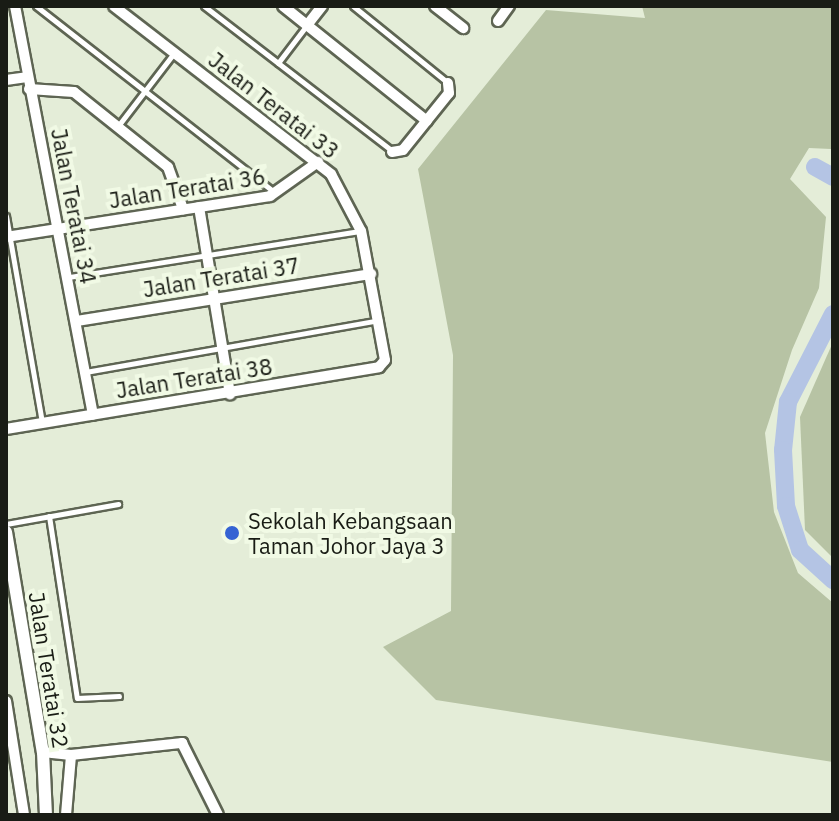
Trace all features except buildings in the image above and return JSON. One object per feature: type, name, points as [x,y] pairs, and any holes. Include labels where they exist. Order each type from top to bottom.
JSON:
[{"type":"street","name":"Jalan Teratai 34","points":[[15,6],[29,89],[60,229],[93,415]]},
{"type":"street","name":"Jalan Teratai 33","points":[[114,6],[318,162],[341,190],[361,231],[385,360]]},
{"type":"street","points":[[283,6],[427,121]]},
{"type":"street","points":[[308,24],[322,6]]},
{"type":"street","points":[[435,6],[463,28]]},
{"type":"street","points":[[498,21],[507,7]]},
{"type":"street","points":[[6,80],[27,77]]},
{"type":"street","points":[[392,152],[401,153],[427,121],[451,91],[448,83]]},
{"type":"street","points":[[29,89],[67,88],[118,127],[174,173],[183,209]]},
{"type":"street","name":"Jalan Teratai 36","points":[[8,237],[276,194],[318,162]]},
{"type":"street","points":[[199,207],[230,394]]},
{"type":"street","name":"Jalan Teratai 37","points":[[77,321],[371,274]]},
{"type":"street","name":"Jalan Teratai 38","points":[[6,429],[379,367],[385,360]]},
{"type":"street","name":"Jalan Teratai 32","points":[[7,541],[11,593],[21,618],[43,752],[47,810]]},
{"type":"street","points":[[6,624],[21,618]]},
{"type":"street","points":[[6,703],[11,758],[26,802],[24,815]]},
{"type":"street","points":[[43,752],[71,755],[182,743],[218,815]]},
{"type":"street","points":[[66,815],[71,755]]},
{"type":"street","points":[[26,802],[47,810]]},
{"type":"lane","points":[[36,6],[276,194]]},
{"type":"lane","points":[[204,6],[392,152]]},
{"type":"lane","points":[[353,6],[448,83]]},
{"type":"lane","points":[[278,63],[308,24]]},
{"type":"lane","points":[[118,127],[174,53]]},
{"type":"lane","points":[[6,216],[42,423]]},
{"type":"lane","points":[[69,277],[361,231]]},
{"type":"lane","points":[[84,372],[379,320]]},
{"type":"lane","points":[[6,524],[118,504]]},
{"type":"lane","points":[[49,516],[77,698],[87,701],[119,696]]},
{"type":"green space","points":[[642,6],[833,6],[831,149],[809,148],[790,179],[826,217],[819,288],[792,350],[765,433],[774,512],[798,573],[833,603],[833,762],[436,700],[383,647],[451,611],[453,355],[418,169],[546,10],[645,18]]},
{"type":"green space","points":[[833,342],[833,558],[805,530],[800,417]]},
{"type":"waterway","points":[[815,167],[833,177]]},
{"type":"waterway","points":[[833,314],[788,402],[783,450],[786,506],[800,550],[833,580]]},
{"type":"place","name":"Sekolah Kebangsaan Taman Johor Jaya 3","points":[[232,533]]}]
